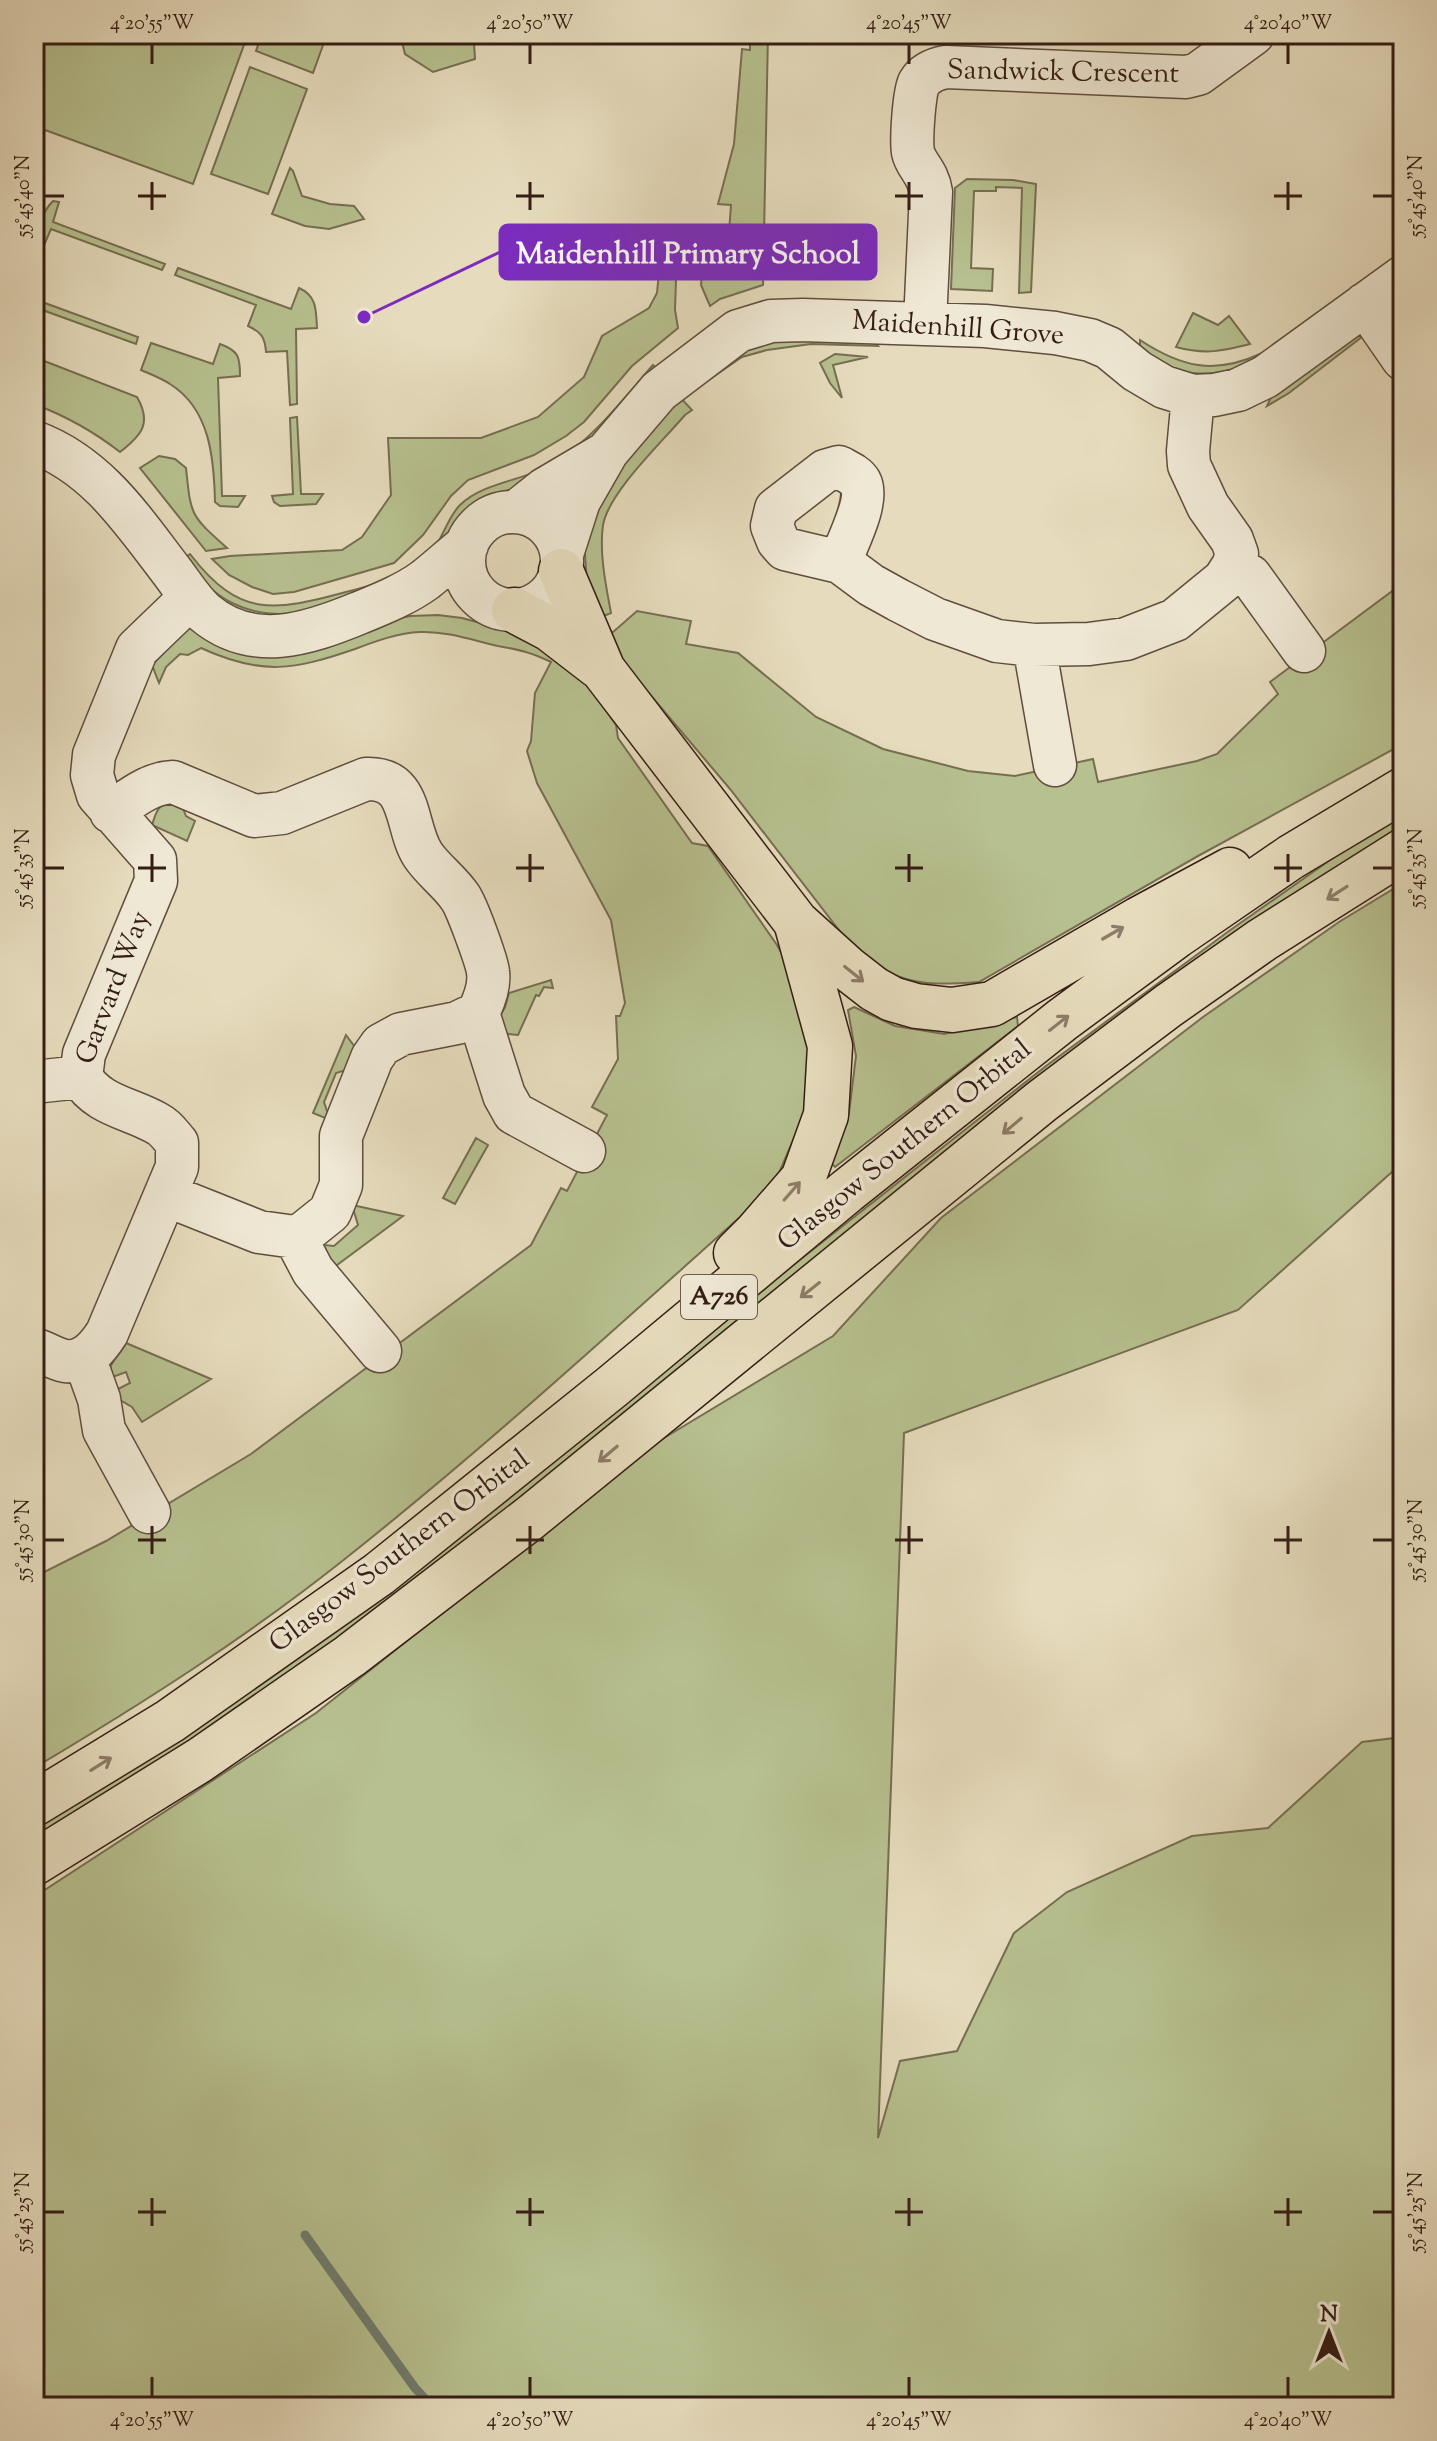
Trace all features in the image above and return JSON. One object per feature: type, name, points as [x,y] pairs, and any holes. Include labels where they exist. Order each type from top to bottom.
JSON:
[{"type":"highway","points":[[562,563],[603,670]]},
{"type":"highway","points":[[499,605],[550,629],[603,670],[796,922],[874,989],[892,999],[916,1006],[952,1010],[992,1004],[1150,912],[1336,812],[1403,781]]},
{"type":"highway","name":"Glasgow Southern Orbital","points":[[34,1804],[170,1721],[368,1583],[541,1445],[847,1191],[1062,1020],[1291,857],[1403,790]]},
{"type":"highway","name":"Glasgow Southern Orbital","points":[[34,1863],[200,1760],[361,1648],[530,1518],[1042,1101],[1262,940],[1403,851]]},
{"type":"highway","points":[[541,1445],[757,1232],[803,1179],[826,1115],[830,1046],[796,922]]},
{"type":"street","name":"Sandwick Crescent","points":[[925,323],[931,192],[929,178],[913,154],[913,144],[917,85],[928,73],[946,67],[1186,77],[1198,74],[1253,34]]},
{"type":"street","name":"Maidenhill Grove","points":[[562,563],[579,501],[607,452],[659,391],[738,331],[771,321],[925,323],[1042,331],[1090,340],[1109,348],[1137,371],[1164,387],[1193,396],[1238,390],[1265,377],[1403,277]]},
{"type":"street","points":[[1365,304],[1403,359]]},
{"type":"street","points":[[840,562],[871,585],[935,619],[997,641],[1034,645],[1089,644],[1126,639],[1175,620],[1224,580],[1237,554],[1232,540],[1208,506],[1189,465],[1193,396]]},
{"type":"street","points":[[34,442],[78,464],[98,481],[127,512],[204,611],[227,626],[249,634],[289,636],[316,630],[380,605],[423,581],[467,545]]},
{"type":"street","name":"Maidenhill Grove","points":[[516,512],[545,489],[607,452]]},
{"type":"street","points":[[380,605],[529,608],[544,599],[555,587],[562,563],[557,538],[546,525],[532,516],[516,512],[486,520],[474,531],[467,545],[464,560],[466,576],[473,590],[499,605]]},
{"type":"street","points":[[1233,566],[1250,576],[1304,651]]},
{"type":"street","name":"Garvard Way","points":[[84,1357],[97,1350],[107,1333],[177,1167],[177,1143],[161,1125],[98,1097],[81,1077],[84,1054],[156,881],[155,860],[111,812],[93,785],[94,755],[137,649],[191,597]]},
{"type":"street","points":[[1034,645],[1055,765]]},
{"type":"street","points":[[111,812],[151,786],[162,783],[173,782],[254,816],[282,813],[366,779],[387,782],[400,792],[422,854],[463,899],[488,972],[486,995],[478,1013],[457,1023],[401,1034],[381,1045],[372,1058],[341,1136],[341,1185],[330,1212],[305,1232],[295,1237],[259,1232],[166,1195]]},
{"type":"street","points":[[478,1013],[504,1095],[514,1113],[584,1151]]},
{"type":"street","points":[[34,1082],[81,1077]]},
{"type":"street","points":[[295,1237],[313,1271],[380,1351]]},
{"type":"street","points":[[34,1349],[67,1362],[84,1357],[99,1399],[104,1430],[149,1512]]},
{"type":"green space","points":[[45,34],[248,34],[193,184],[34,126],[34,65]]},
{"type":"green space","points":[[262,34],[327,34],[313,73],[256,51]]},
{"type":"green space","points":[[400,34],[463,34],[474,43],[475,59],[433,72],[405,54]]},
{"type":"green space","points":[[750,34],[768,34],[763,285],[720,299],[710,306],[701,285],[704,246],[728,246],[731,205],[718,204],[734,144],[742,49],[750,50]]},
{"type":"green space","points":[[250,67],[307,89],[268,194],[211,174]]},
{"type":"green space","points":[[290,168],[302,196],[330,204],[354,206],[364,219],[329,229],[305,226],[272,214]]},
{"type":"green space","points":[[967,179],[1036,184],[1031,292],[1019,293],[1022,188],[996,187],[996,191],[974,191],[971,268],[993,269],[992,291],[951,289],[955,188]]},
{"type":"green space","points":[[53,201],[59,202],[53,222],[165,264],[162,270],[51,229],[42,250],[36,247],[40,223]]},
{"type":"green space","points":[[661,251],[677,251],[675,310],[678,328],[632,366],[584,422],[566,436],[534,455],[468,480],[451,496],[423,535],[394,563],[294,592],[273,594],[229,575],[212,559],[342,550],[362,537],[391,495],[388,438],[481,438],[538,417],[584,377],[602,336],[649,308],[657,293]]},
{"type":"green space","points":[[178,268],[291,309],[299,288],[309,295],[314,304],[317,328],[296,329],[297,404],[290,405],[287,351],[266,352],[262,336],[248,326],[256,305],[175,275]]},
{"type":"green space","points":[[34,299],[138,337],[136,344],[34,307]]},
{"type":"green space","points":[[1193,313],[1218,325],[1229,316],[1250,344],[1214,351],[1176,347]]},
{"type":"green space","points":[[1360,330],[1367,333],[1289,393],[1267,406],[1272,395]]},
{"type":"green space","points":[[870,337],[878,346],[811,344],[742,357],[700,386],[757,343]]},
{"type":"green space","points":[[1140,340],[1170,357],[1198,365],[1228,364],[1260,354],[1261,362],[1212,373],[1185,372],[1140,349]]},
{"type":"green space","points":[[151,343],[213,364],[220,344],[237,356],[240,376],[218,378],[222,496],[245,496],[238,507],[220,506],[215,502],[211,452],[202,421],[194,407],[170,384],[141,370]]},
{"type":"green space","points":[[835,354],[868,357],[833,365],[842,398],[820,363]]},
{"type":"green space","points":[[34,357],[137,397],[144,414],[139,434],[120,452],[79,425],[34,404]]},
{"type":"green space","points":[[653,365],[659,372],[595,444],[525,486],[486,496],[473,505],[458,518],[443,549],[415,579],[298,613],[262,613],[219,595],[183,559],[190,554],[225,590],[242,600],[260,604],[298,603],[389,579],[409,570],[428,556],[455,511],[470,497],[543,469],[582,442]]},
{"type":"green space","points":[[677,394],[692,410],[626,483],[607,512],[603,525],[602,558],[611,613],[603,616],[612,633],[637,611],[691,621],[686,644],[738,653],[816,717],[883,749],[968,771],[1015,776],[1093,759],[1098,782],[1217,754],[1278,694],[1270,682],[1403,583],[1403,744],[1198,856],[979,982],[936,984],[889,972],[842,934],[730,789],[603,639],[587,585],[584,539],[608,474]]},
{"type":"green space","points":[[297,417],[301,494],[323,494],[316,504],[280,506],[272,496],[293,494],[290,418]]},
{"type":"green space","points":[[159,456],[175,459],[186,468],[194,514],[227,548],[206,551],[140,468]]},
{"type":"green space","points":[[438,615],[533,634],[567,654],[616,725],[618,738],[692,843],[708,846],[777,945],[798,982],[809,1018],[809,1103],[776,1180],[740,1217],[493,1436],[392,1521],[267,1618],[152,1695],[34,1768],[34,1577],[106,1541],[251,1454],[531,1245],[561,1188],[567,1191],[607,1115],[592,1107],[618,1059],[616,1016],[620,1016],[625,1003],[611,920],[537,783],[527,751],[531,741],[535,693],[551,662],[525,652],[459,636],[420,632],[387,638],[314,662],[278,667],[242,663],[201,648],[188,655],[180,654],[166,667],[159,683],[152,665],[169,647],[179,627],[387,620]]},
{"type":"green space","points":[[171,802],[182,806],[186,816],[195,821],[187,841],[152,825],[160,807]]},
{"type":"green space","points":[[1403,816],[1403,832],[305,1671],[34,1843],[34,1825],[670,1362],[1046,1066],[1229,931],[1340,853]]},
{"type":"green space","points":[[1403,883],[1403,1162],[1238,1310],[904,1433],[878,2138],[900,2061],[957,2051],[1014,1933],[1067,1892],[1192,1836],[1268,1828],[1362,1742],[1403,1737],[1403,2407],[34,2407],[34,1897],[316,1713],[659,1441],[833,1336],[941,1218],[1203,1017],[1339,922]]},
{"type":"green space","points":[[551,980],[553,988],[544,987],[539,996],[536,995],[518,1035],[500,1033],[497,1021],[509,993]]},
{"type":"green space","points":[[854,1007],[895,1026],[944,1034],[1017,1017],[1018,1026],[835,1167],[830,1162],[849,1113],[856,1056],[848,1010]]},
{"type":"green space","points":[[346,1035],[360,1054],[356,1067],[336,1073],[324,1102],[330,1120],[313,1113]]},
{"type":"green space","points":[[476,1138],[488,1145],[455,1204],[443,1198]]},
{"type":"green space","points":[[352,1205],[403,1216],[329,1271],[313,1244],[334,1246],[358,1225]]},
{"type":"green space","points":[[126,1343],[211,1379],[142,1422],[132,1407],[113,1396],[112,1392],[130,1383],[126,1372],[107,1379],[112,1364]]},
{"type":"waterway","points":[[305,2235],[415,2388],[433,2407]]},
{"type":"place","name":"Maidenhill Primary School","points":[[364,317]]}]
